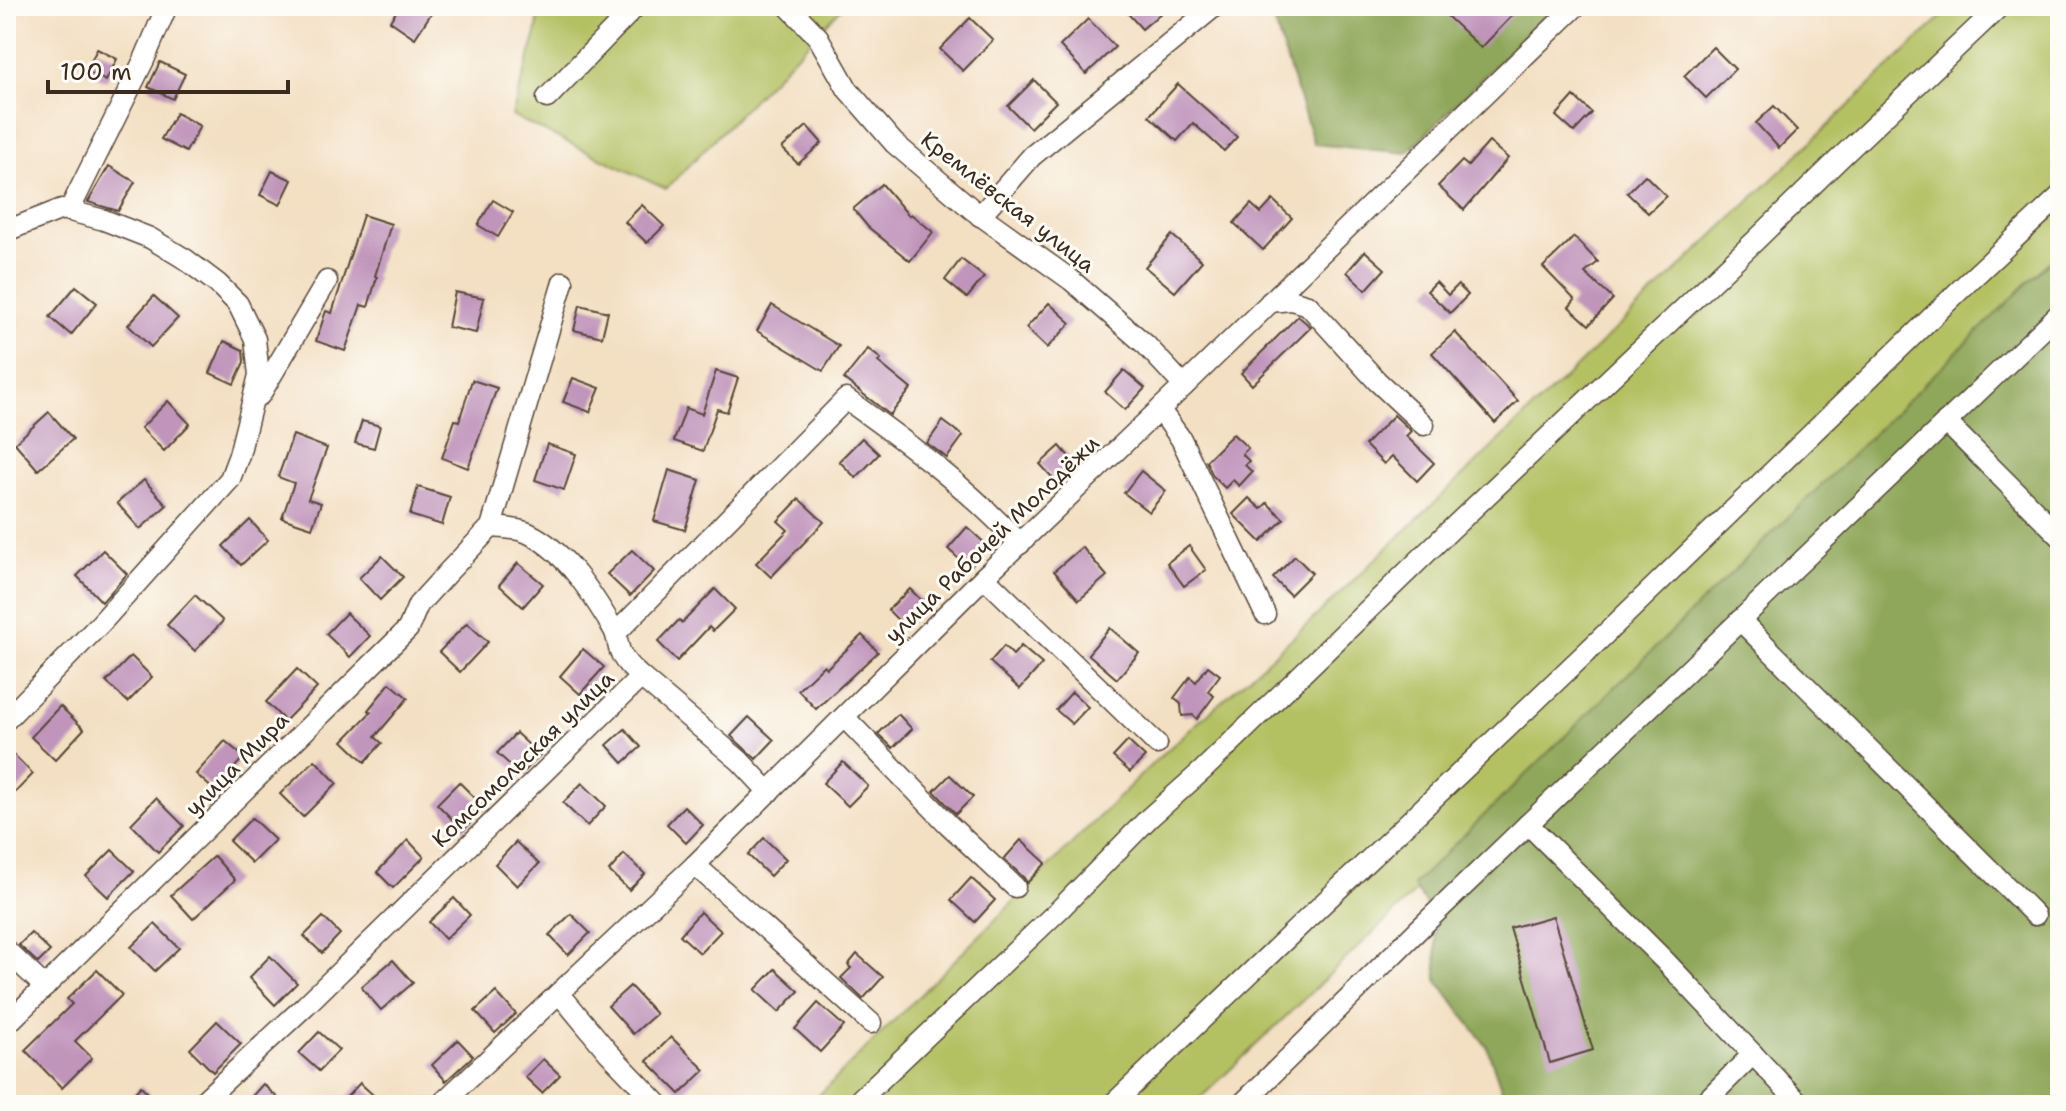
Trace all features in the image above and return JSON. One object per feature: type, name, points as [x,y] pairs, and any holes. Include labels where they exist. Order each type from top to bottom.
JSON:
[{"type":"street","points":[[69,211],[144,60],[167,6]]},
{"type":"street","points":[[547,98],[636,6]]},
{"type":"street","name":"Кремлёвская улица","points":[[788,6],[818,37],[848,90],[894,143],[980,216],[1071,280],[1146,345],[1184,386]]},
{"type":"street","points":[[980,216],[1032,156],[1215,6]]},
{"type":"street","name":"улица Рабочей Молодёжи","points":[[440,1105],[695,865],[984,577],[1576,6]]},
{"type":"street","points":[[854,1105],[1051,918],[1149,818],[1215,759],[2000,6]]},
{"type":"street","points":[[1112,1105],[2060,196]]},
{"type":"street","points":[[6,231],[62,209],[104,220],[150,238],[185,259],[238,304],[255,339],[259,375],[230,479],[101,623],[6,720]]},
{"type":"street","points":[[250,412],[327,281]]},
{"type":"street","points":[[491,527],[563,282]]},
{"type":"street","points":[[1270,302],[1291,300],[1308,305],[1377,381],[1424,425]]},
{"type":"street","points":[[1241,1105],[1528,824],[2060,313]]},
{"type":"street","points":[[616,633],[846,399],[952,478],[1020,544]]},
{"type":"street","points":[[1160,410],[1181,439],[1265,614]]},
{"type":"street","points":[[1946,422],[2060,536]]},
{"type":"street","name":"Комсомольская улица","points":[[199,1105],[305,1006],[641,677],[619,651],[616,633],[589,589],[556,552],[527,533],[491,527]]},
{"type":"street","name":"улица Мира","points":[[6,1025],[408,629],[418,605],[491,527]]},
{"type":"street","points":[[984,577],[1157,744]]},
{"type":"street","points":[[1740,620],[2035,915]]},
{"type":"street","points":[[641,677],[740,761],[769,792]]},
{"type":"street","points":[[844,717],[948,824],[1015,887]]},
{"type":"street","points":[[1528,824],[1667,963],[1801,1105]]},
{"type":"street","points":[[695,865],[871,1023]]},
{"type":"street","points":[[6,950],[45,987]]},
{"type":"street","points":[[559,993],[608,1052],[659,1105]]},
{"type":"street","points":[[1702,1105],[1753,1054]]},
{"type":"green space","points":[[539,6],[844,6],[666,189],[512,116],[537,30]]},
{"type":"green space","points":[[1267,6],[1555,6],[1407,153],[1314,144]]},
{"type":"green space","points":[[1953,6],[2060,6],[2060,272],[1276,1026],[1193,1105],[809,1105],[1155,761],[1311,621]]},
{"type":"green space","points":[[2060,251],[2060,1105],[1507,1105],[1487,1047],[1437,980],[1435,918],[1413,885]]},
{"type":"building","points":[[400,6],[423,6],[432,12],[415,38],[390,21]]},
{"type":"building","points":[[1121,6],[1169,6],[1142,29]]},
{"type":"building","points":[[1456,6],[1510,6],[1516,12],[1481,48],[1447,16]]},
{"type":"building","points":[[970,18],[993,40],[963,71],[940,49]]},
{"type":"building","points":[[1088,19],[1115,47],[1086,74],[1060,46]]},
{"type":"building","points":[[1713,47],[1735,69],[1706,98],[1684,76]]},
{"type":"building","points":[[97,49],[117,59],[106,81],[86,71]]},
{"type":"building","points":[[160,62],[185,74],[173,99],[148,87]]},
{"type":"building","points":[[1034,80],[1056,102],[1030,128],[1008,106]]},
{"type":"building","points":[[1178,84],[1237,137],[1224,151],[1193,123],[1177,141],[1149,116]]},
{"type":"building","points":[[1574,96],[1592,113],[1574,132],[1556,116]]},
{"type":"building","points":[[1774,106],[1797,130],[1779,148],[1756,123]]},
{"type":"building","points":[[176,113],[200,126],[186,152],[161,139]]},
{"type":"building","points":[[807,126],[822,143],[798,164],[782,148]]},
{"type":"building","points":[[1489,142],[1508,158],[1464,210],[1438,186],[1462,161],[1468,166]]},
{"type":"building","points":[[109,166],[135,182],[118,211],[88,202]]},
{"type":"building","points":[[272,171],[292,180],[280,205],[260,195]]},
{"type":"building","points":[[1645,175],[1666,196],[1648,213],[1627,193]]},
{"type":"building","points":[[882,184],[909,216],[911,214],[933,232],[910,261],[868,227],[853,209]]},
{"type":"building","points":[[493,200],[513,212],[498,237],[478,225]]},
{"type":"building","points":[[1273,200],[1292,218],[1263,250],[1234,223],[1251,204],[1261,213]]},
{"type":"building","points":[[642,205],[664,226],[647,243],[625,222]]},
{"type":"building","points":[[363,215],[391,224],[368,307],[361,305],[345,351],[316,341],[326,311],[332,313]]},
{"type":"building","points":[[1172,235],[1202,261],[1175,292],[1145,267]]},
{"type":"building","points":[[1574,237],[1598,262],[1585,273],[1613,299],[1589,325],[1569,307],[1575,300],[1543,267]]},
{"type":"building","points":[[1365,251],[1385,269],[1366,290],[1347,272]]},
{"type":"building","points":[[961,259],[984,277],[967,298],[945,280]]},
{"type":"building","points":[[1436,282],[1448,295],[1458,285],[1468,295],[1450,313],[1427,291]]},
{"type":"building","points":[[76,286],[97,303],[71,335],[50,317]]},
{"type":"building","points":[[455,292],[484,298],[476,333],[448,327]]},
{"type":"building","points":[[154,296],[178,318],[151,347],[128,325]]},
{"type":"building","points":[[1049,303],[1071,323],[1047,348],[1026,328]]},
{"type":"building","points":[[580,305],[608,312],[602,337],[574,330]]},
{"type":"building","points":[[772,305],[839,346],[823,371],[757,331]]},
{"type":"building","points":[[1298,316],[1311,327],[1252,385],[1241,373]]},
{"type":"building","points":[[1455,332],[1518,401],[1495,423],[1432,353]]},
{"type":"building","points":[[224,341],[243,350],[244,362],[234,384],[210,373]]},
{"type":"building","points":[[868,349],[881,359],[878,362],[911,389],[890,415],[844,379]]},
{"type":"building","points":[[1124,370],[1145,388],[1125,410],[1105,392]]},
{"type":"building","points":[[716,371],[738,378],[727,412],[717,409],[703,451],[674,441],[686,408],[702,414]]},
{"type":"building","points":[[573,378],[600,388],[590,412],[563,402]]},
{"type":"building","points":[[472,380],[497,388],[468,468],[442,458],[455,420],[459,421]]},
{"type":"building","points":[[168,401],[190,424],[164,451],[141,428]]},
{"type":"building","points":[[49,412],[73,439],[38,470],[15,443]]},
{"type":"building","points":[[1394,415],[1411,431],[1406,436],[1434,463],[1417,481],[1392,456],[1384,464],[1365,445]]},
{"type":"building","points":[[362,421],[380,426],[374,448],[355,443]]},
{"type":"building","points":[[943,421],[963,436],[947,458],[927,443]]},
{"type":"building","points":[[1233,434],[1248,448],[1242,454],[1249,461],[1245,465],[1252,472],[1239,486],[1233,480],[1225,488],[1213,476],[1206,461]]},
{"type":"building","points":[[293,435],[327,448],[308,499],[321,503],[312,528],[282,518],[294,483],[278,477]]},
{"type":"building","points":[[862,438],[879,454],[856,478],[839,461]]},
{"type":"building","points":[[547,444],[576,454],[564,490],[535,480]]},
{"type":"building","points":[[1060,446],[1079,468],[1060,486],[1040,464]]},
{"type":"building","points":[[669,470],[700,480],[685,530],[654,521]]},
{"type":"building","points":[[1141,471],[1166,491],[1149,512],[1124,493]]},
{"type":"building","points":[[144,480],[167,505],[140,529],[117,503]]},
{"type":"building","points":[[418,487],[450,497],[442,525],[410,515]]},
{"type":"building","points":[[1249,498],[1261,509],[1267,503],[1284,519],[1261,542],[1233,514]]},
{"type":"building","points":[[799,499],[824,522],[771,577],[756,563],[788,530],[778,521]]},
{"type":"building","points":[[250,520],[268,540],[241,565],[223,546]]},
{"type":"building","points":[[967,527],[988,546],[969,568],[948,549]]},
{"type":"building","points":[[1189,546],[1206,570],[1184,586],[1167,563]]},
{"type":"building","points":[[1082,547],[1107,576],[1079,600],[1054,571]]},
{"type":"building","points":[[103,550],[127,574],[102,602],[77,576]]},
{"type":"building","points":[[632,550],[654,571],[630,596],[607,574]]},
{"type":"building","points":[[382,556],[403,577],[380,600],[359,578]]},
{"type":"building","points":[[1295,556],[1312,573],[1290,595],[1273,578]]},
{"type":"building","points":[[518,563],[543,584],[523,607],[499,585]]},
{"type":"building","points":[[715,589],[735,609],[713,631],[709,627],[677,661],[658,642],[679,620],[682,623]]},
{"type":"building","points":[[910,589],[927,606],[905,627],[888,610]]},
{"type":"building","points":[[195,595],[223,621],[195,651],[167,625]]},
{"type":"building","points":[[346,613],[370,636],[350,657],[326,634]]},
{"type":"building","points":[[467,623],[488,642],[460,672],[439,652]]},
{"type":"building","points":[[1110,628],[1139,653],[1117,679],[1088,654]]},
{"type":"building","points":[[862,635],[878,652],[816,709],[798,690]]},
{"type":"building","points":[[1004,646],[1013,655],[1021,646],[1042,664],[1020,689],[990,662]]},
{"type":"building","points":[[583,649],[604,667],[580,694],[560,676]]},
{"type":"building","points":[[131,656],[152,677],[128,702],[106,682]]},
{"type":"building","points":[[1208,666],[1220,675],[1208,691],[1214,696],[1197,719],[1193,715],[1182,716],[1181,704],[1174,698],[1190,677],[1196,682]]},
{"type":"building","points":[[297,669],[317,688],[285,721],[266,702]]},
{"type":"building","points":[[390,683],[408,698],[375,737],[382,743],[365,762],[343,741],[371,712],[368,710]]},
{"type":"building","points":[[1072,692],[1088,707],[1072,724],[1056,710]]},
{"type":"building","points":[[60,706],[84,729],[55,760],[31,737]]},
{"type":"building","points":[[898,714],[912,729],[893,748],[878,734]]},
{"type":"building","points":[[749,717],[774,740],[756,759],[731,736]]},
{"type":"building","points":[[625,729],[641,747],[623,763],[607,745]]},
{"type":"building","points":[[516,733],[540,755],[521,775],[497,753]]},
{"type":"building","points":[[225,741],[244,757],[214,790],[196,774]]},
{"type":"building","points":[[1128,741],[1145,757],[1130,772],[1113,757]]},
{"type":"building","points":[[6,747],[33,774],[6,802]]},
{"type":"building","points":[[315,760],[337,783],[303,817],[280,794]]},
{"type":"building","points":[[843,762],[868,786],[848,806],[823,783]]},
{"type":"building","points":[[950,775],[973,797],[956,814],[934,791]]},
{"type":"building","points":[[459,782],[485,808],[463,830],[437,804]]},
{"type":"building","points":[[582,783],[606,806],[587,826],[563,803]]},
{"type":"building","points":[[156,798],[184,826],[158,852],[131,824]]},
{"type":"building","points":[[684,806],[703,825],[686,843],[667,824]]},
{"type":"building","points":[[252,818],[275,840],[252,863],[229,841]]},
{"type":"building","points":[[764,838],[786,859],[770,876],[748,855]]},
{"type":"building","points":[[408,840],[424,857],[393,888],[377,872]]},
{"type":"building","points":[[1021,840],[1046,863],[1027,883],[1004,859]]},
{"type":"building","points":[[516,842],[539,864],[517,886],[495,864]]},
{"type":"building","points":[[112,850],[134,871],[108,897],[86,876]]},
{"type":"building","points":[[624,854],[645,874],[629,890],[609,871]]},
{"type":"building","points":[[214,856],[235,880],[193,919],[171,895]]},
{"type":"building","points":[[971,878],[995,900],[975,922],[951,900]]},
{"type":"building","points":[[454,898],[470,915],[445,939],[429,922]]},
{"type":"building","points":[[700,912],[721,931],[700,953],[680,935]]},
{"type":"building","points":[[571,914],[590,933],[568,955],[549,935]]},
{"type":"building","points":[[1553,916],[1593,1050],[1550,1063],[1510,928]]},
{"type":"building","points":[[323,917],[340,934],[322,953],[304,936]]},
{"type":"building","points":[[155,924],[179,948],[155,971],[131,947]]},
{"type":"building","points":[[31,933],[50,951],[38,963],[19,945]]},
{"type":"building","points":[[857,954],[883,977],[863,999],[841,978],[851,968],[848,965]]},
{"type":"building","points":[[270,956],[297,983],[275,1005],[249,978]]},
{"type":"building","points":[[393,960],[413,983],[381,1010],[361,987]]},
{"type":"building","points":[[775,969],[799,991],[779,1012],[755,990]]},
{"type":"building","points":[[97,970],[122,995],[75,1041],[92,1058],[62,1088],[25,1050],[72,1004],[67,999]]},
{"type":"building","points":[[630,986],[656,1014],[633,1034],[608,1006]]},
{"type":"building","points":[[496,992],[516,1014],[495,1033],[475,1011]]},
{"type":"building","points":[[818,1003],[844,1026],[820,1052],[795,1029]]},
{"type":"building","points":[[217,1021],[241,1044],[213,1072],[190,1049]]},
{"type":"building","points":[[319,1032],[339,1050],[319,1071],[299,1053]]},
{"type":"building","points":[[671,1037],[705,1070],[680,1094],[647,1061]]},
{"type":"building","points":[[458,1040],[473,1056],[446,1081],[432,1065]]},
{"type":"building","points":[[543,1059],[560,1075],[542,1093],[525,1077]]},
{"type":"building","points":[[360,1083],[384,1105],[339,1105]]},
{"type":"building","points":[[263,1084],[285,1105],[244,1105]]},
{"type":"building","points":[[141,1086],[160,1105],[123,1105]]}]
